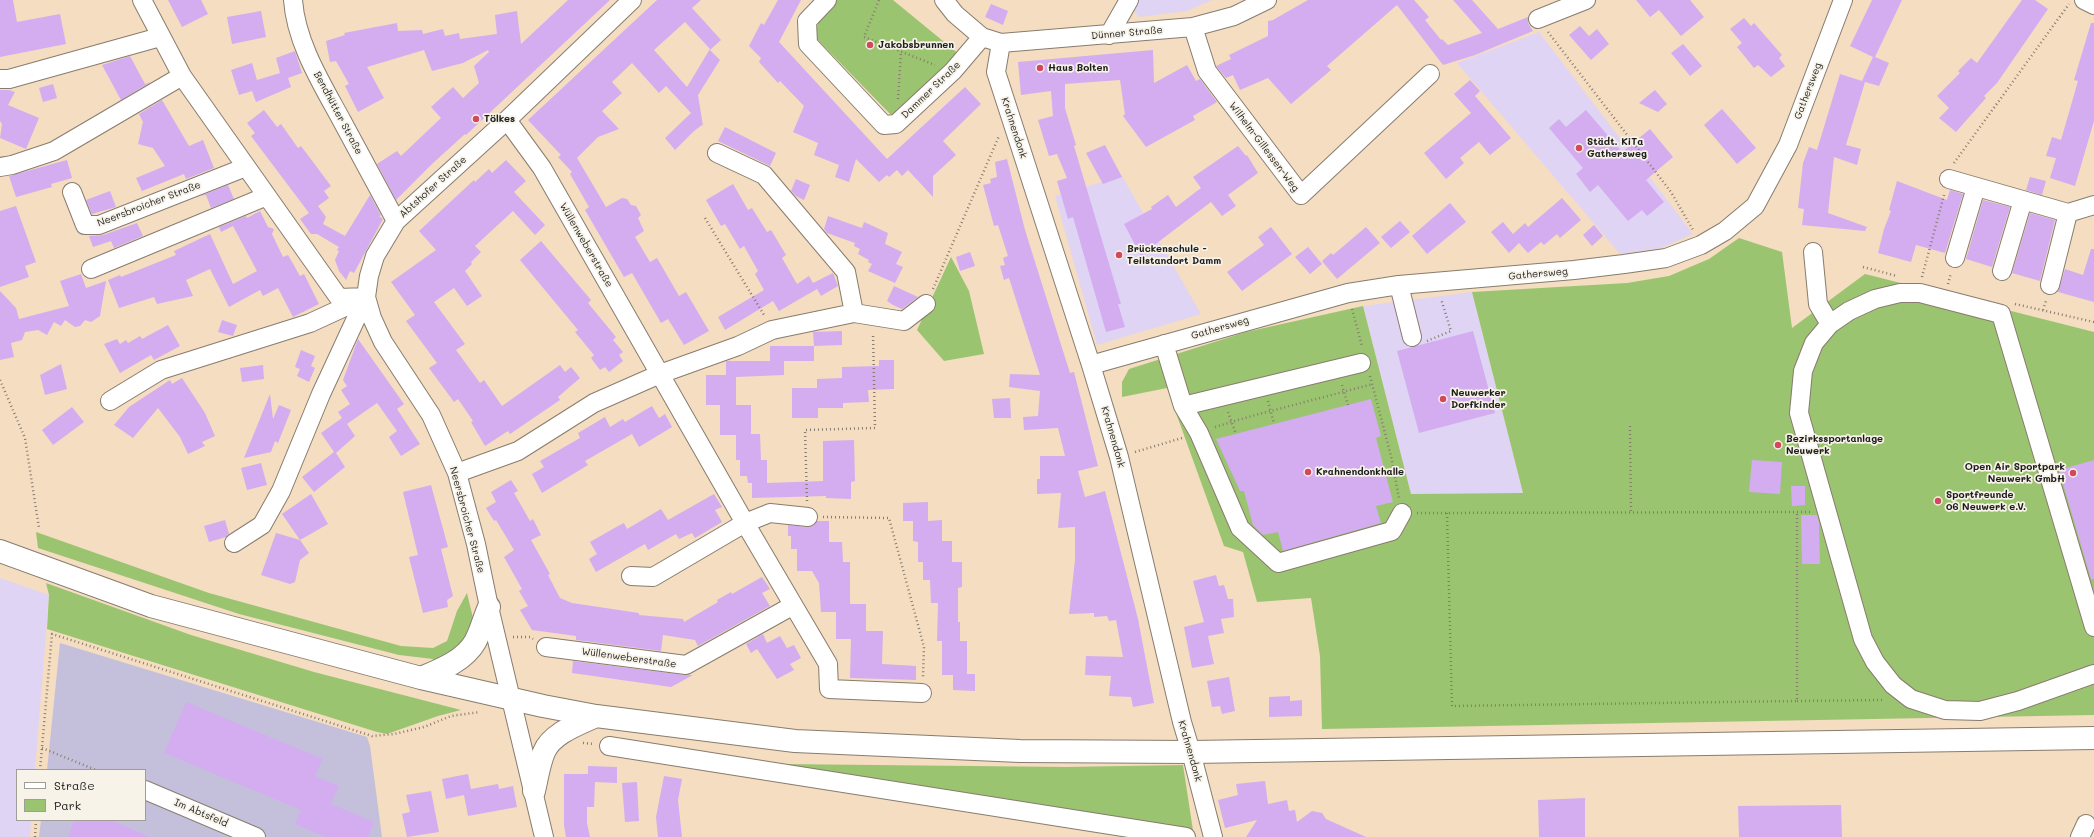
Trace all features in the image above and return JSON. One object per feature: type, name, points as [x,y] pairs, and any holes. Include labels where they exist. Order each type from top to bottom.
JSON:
[{"type":"main road","points":[[0,551],[151,606],[421,678],[511,697],[543,706],[596,716],[795,741],[1020,751],[1191,752],[2094,738]]},
{"type":"main road","points":[[421,678],[448,667],[465,654],[475,642],[489,607]]},
{"type":"main road","points":[[534,791],[544,751],[552,741],[564,732],[596,716]]},
{"type":"street","points":[[142,0],[160,37],[182,76],[339,298],[366,297]]},
{"type":"street","name":"Bendhütter Straße","points":[[293,0],[294,16],[305,49],[324,88],[396,221]]},
{"type":"street","name":"Abtshofer Straße","points":[[234,543],[262,525],[282,491],[321,394],[366,297],[369,276],[375,256],[396,221],[507,120],[632,0]]},
{"type":"street","name":"Dammer Straße","points":[[826,0],[807,21],[808,44],[884,125],[896,124],[953,71],[982,37]]},
{"type":"street","points":[[944,0],[955,14],[982,37]]},
{"type":"street","points":[[1109,35],[1129,0]]},
{"type":"street","name":"Dünner Straße","points":[[982,37],[1001,43],[1193,27],[1234,16],[1267,0]]},
{"type":"street","name":"Gathersweg","points":[[1091,365],[1348,293],[1399,286],[1624,264],[1666,258],[1701,245],[1725,231],[1755,206],[1788,145],[1843,0]]},
{"type":"street","points":[[2084,0],[2094,5]]},
{"type":"street","points":[[1538,19],[1576,2]]},
{"type":"street","name":"Wilhelm-Gillessen-Weg","points":[[1193,27],[1206,71],[1301,195],[1430,74]]},
{"type":"street","points":[[0,79],[9,80],[160,37]]},
{"type":"street","name":"Krahnendonk","points":[[1001,43],[996,72],[1091,365],[1119,457],[1182,722],[1213,837]]},
{"type":"street","points":[[0,167],[12,165],[54,151],[182,76]]},
{"type":"street","name":"Wüllenweberstraße","points":[[507,120],[542,168],[792,606],[828,664],[830,689],[922,693]]},
{"type":"street","points":[[717,153],[764,175],[846,272],[854,313]]},
{"type":"street","name":"Neersbroicher Straße","points":[[72,192],[85,226],[99,225],[246,167]]},
{"type":"street","points":[[1949,179],[2068,213],[2094,205]]},
{"type":"street","points":[[1955,258],[1976,187]]},
{"type":"street","points":[[91,269],[267,196]]},
{"type":"street","points":[[2002,271],[2024,200]]},
{"type":"street","points":[[2050,285],[2068,213]]},
{"type":"street","points":[[1814,252],[1818,304],[1830,324]]},
{"type":"street","points":[[1399,286],[1412,337]]},
{"type":"street","points":[[2094,627],[2001,314],[1920,293],[1900,293],[1875,299],[1849,311],[1830,324],[1814,343],[1803,371],[1798,413],[1863,638],[1875,662],[1889,679],[1911,699],[1945,710],[1980,712],[2018,701],[2094,674]]},
{"type":"street","points":[[110,401],[161,370],[310,323],[366,297]]},
{"type":"street","name":"Neersbroicher Straße","points":[[366,297],[372,318],[383,342],[430,415],[457,473],[476,544],[489,607],[544,837]]},
{"type":"street","points":[[457,473],[518,451],[594,403],[660,374],[738,346],[772,330],[854,313],[904,321],[926,304]]},
{"type":"street","points":[[1164,344],[1183,406],[1198,433],[1240,528],[1278,563],[1392,531],[1402,513]]},
{"type":"street","points":[[1183,406],[1364,362]]},
{"type":"street","points":[[631,576],[653,577],[745,523],[770,513],[808,517]]},
{"type":"street","name":"Wüllenweberstraße","points":[[546,647],[686,665],[792,606]]},
{"type":"street","points":[[609,746],[1186,837]]},
{"type":"street","name":"Im Abtsfeld","points":[[146,790],[256,837]]},
{"type":"path","points":[[879,0],[864,38],[953,71]]},
{"type":"path","points":[[1920,281],[1955,159],[1983,123],[2071,0]]},
{"type":"path","points":[[1538,19],[1671,192],[1701,245]]},
{"type":"path","points":[[896,124],[901,52]]},
{"type":"path","points":[[926,304],[1001,133],[1010,119]]},
{"type":"path","points":[[705,218],[772,330]]},
{"type":"path","points":[[1412,337],[1414,344],[1431,340],[1451,330],[1444,303],[1432,283]]},
{"type":"path","points":[[1348,293],[1364,362],[1373,384],[1391,456],[1402,513],[1797,512],[1796,701]]},
{"type":"path","points":[[872,315],[875,428],[805,430],[808,517],[888,518],[924,647],[922,693]]},
{"type":"path","points":[[1338,368],[1348,405]]},
{"type":"path","points":[[0,380],[25,438],[39,528]]},
{"type":"path","points":[[1119,457],[1231,422],[1373,384]]},
{"type":"path","points":[[1263,386],[1274,424]]},
{"type":"path","points":[[1222,396],[1236,434]]},
{"type":"path","points":[[1630,426],[1631,513]]},
{"type":"path","points":[[1448,513],[1452,706],[1911,699]]},
{"type":"path","points":[[40,769],[52,634],[372,736],[394,734],[424,727],[451,716],[464,713],[475,714],[482,710]]},
{"type":"path","points":[[496,636],[530,637],[546,647]]},
{"type":"path","points":[[42,748],[94,769]]},
{"type":"path","points":[[35,837],[36,821]]},
{"type":"shaded area","points":[[1124,0],[1212,0],[1187,11],[1139,17]]},
{"type":"shaded area","name":"Städt. KiTa Gathersweg","points":[[1539,32],[1693,234],[1661,248],[1620,254],[1457,63]]},
{"type":"shaded area","name":"Brückenschule - Teilstandort Damm","points":[[1122,176],[1201,314],[1097,345],[1055,196]]},
{"type":"shaded area","name":"Neuwerker Dorfkinder","points":[[1472,292],[1523,493],[1411,494],[1363,306]]},
{"type":"shaded area","points":[[0,578],[49,595],[35,769],[16,769],[16,821],[31,821],[30,837],[0,837]]},
{"type":"shaded area","points":[[60,643],[367,737],[370,746],[382,837],[39,837],[41,821],[146,821],[146,769],[47,769]]},
{"type":"green space","points":[[835,0],[893,0],[960,55],[893,117],[815,37],[819,19]]},
{"type":"green space","name":"Bezirkssportanlage Neuwerk","points":[[1739,238],[1782,252],[1792,328],[1865,274],[2094,332],[2094,715],[1322,729],[1320,656],[1311,598],[1257,602],[1243,552],[1224,546],[1167,388],[1122,397],[1122,382],[1129,369],[1246,332],[1363,306],[1411,494],[1523,493],[1472,292],[1627,283],[1669,276],[1709,259]]},
{"type":"green space","points":[[951,257],[969,291],[984,354],[944,361],[917,330]]},
{"type":"green space","points":[[36,532],[209,593],[401,646],[433,648],[447,641],[457,611],[467,593],[474,622],[468,639],[435,664],[433,659],[399,655],[239,614],[38,548]]},
{"type":"green space","points":[[46,583],[191,635],[314,672],[461,710],[438,716],[387,734],[377,732],[47,629],[49,595]]},
{"type":"green space","points":[[684,763],[1066,767],[1183,765],[1194,837]]},
{"type":"building","points":[[0,0],[13,0],[17,22],[60,14],[66,44],[0,57]]},
{"type":"building","points":[[168,0],[201,0],[208,14],[182,27]]},
{"type":"building","points":[[568,0],[610,0],[466,135],[465,134],[432,164],[396,200],[377,164],[397,151],[401,156],[441,118],[431,107],[453,87],[463,98],[479,83],[474,66],[489,52],[488,50],[463,63],[432,71],[424,50],[367,67],[384,98],[358,112],[345,86],[349,84],[336,61],[330,62],[326,41],[345,35],[344,33],[397,23],[398,31],[422,30],[423,34],[443,29],[445,36],[459,33],[460,39],[497,34],[495,15],[517,11],[521,44]]},
{"type":"building","points":[[657,0],[701,0],[692,8],[721,40],[710,50],[720,60],[698,95],[703,126],[702,125],[694,131],[675,150],[665,138],[691,113],[666,86],[659,93],[632,63],[612,82],[622,93],[602,111],[619,129],[598,137],[577,158],[606,207],[622,198],[627,199],[631,205],[636,206],[641,215],[638,218],[644,231],[635,237],[650,262],[657,258],[679,296],[686,292],[709,331],[684,345],[668,319],[661,323],[632,273],[624,277],[585,210],[589,207],[570,174],[572,172],[558,157],[561,155],[528,120]],"holes":[[[685,22],[710,49],[687,87],[654,50]]]},
{"type":"building","points":[[778,0],[801,0],[779,42],[887,159],[965,87],[981,104],[943,141],[956,155],[933,176],[933,197],[908,170],[902,176],[897,170],[889,177],[887,175],[879,182],[856,159],[849,182],[835,177],[839,165],[814,155],[818,143],[793,132],[804,106],[780,81],[778,83],[759,62],[761,58],[749,46],[761,23],[764,25]]},
{"type":"building","points":[[1308,0],[1414,0],[1429,17],[1425,20],[1441,40],[1442,39],[1448,45],[1482,33],[1453,0],[1472,0],[1498,29],[1528,17],[1528,23],[1533,31],[1475,55],[1443,65],[1397,5],[1327,66],[1331,70],[1291,104],[1268,78],[1240,90],[1233,75],[1226,78],[1216,66],[1231,59],[1229,55],[1268,36],[1268,21],[1273,20]]},
{"type":"building","points":[[1636,0],[1690,0],[1704,17],[1681,36],[1659,10],[1650,17]]},
{"type":"building","points":[[1872,0],[1902,0],[1875,57],[1889,63],[1879,86],[1865,82],[1846,145],[1861,149],[1857,165],[1834,157],[1828,213],[1867,227],[1865,231],[1802,225],[1804,209],[1798,208],[1803,163],[1809,147],[1817,150],[1840,74],[1862,81],[1873,57],[1850,46]]},
{"type":"building","points":[[2022,0],[2035,0],[2048,9],[1997,83],[1984,96],[1986,98],[1956,132],[1939,118],[1949,108],[1937,96],[1960,73],[1958,71],[1971,58],[1977,63]]},
{"type":"building","points":[[991,4],[1008,11],[1003,25],[985,17]]},
{"type":"building","points":[[261,11],[266,37],[232,44],[227,17]]},
{"type":"building","points":[[1744,18],[1751,26],[1754,23],[1782,55],[1779,58],[1785,66],[1771,77],[1758,65],[1754,68],[1737,47],[1742,43],[1730,29]]},
{"type":"building","points":[[2091,23],[2094,23],[2094,121],[2075,186],[2050,178],[2056,158],[2046,156],[2052,137],[2061,140],[2078,81],[2074,80]]},
{"type":"building","points":[[1580,26],[1589,36],[1597,29],[1609,44],[1591,60],[1569,35]]},
{"type":"building","points":[[1683,44],[1702,66],[1690,76],[1671,53]]},
{"type":"building","points":[[1153,50],[1154,83],[1187,65],[1196,81],[1200,79],[1217,102],[1193,116],[1195,120],[1146,147],[1123,116],[1125,114],[1120,80],[1065,84],[1065,108],[1076,145],[1074,146],[1121,304],[1118,304],[1125,327],[1106,332],[1073,217],[1068,219],[1057,181],[1067,178],[1057,154],[1049,156],[1038,120],[1053,116],[1051,91],[1021,95],[1018,62]]},
{"type":"building","points":[[295,51],[302,73],[288,78],[291,87],[256,102],[252,91],[239,95],[231,70],[252,63],[257,80],[280,73],[276,58]]},
{"type":"building","points":[[130,56],[145,84],[151,82],[121,100],[102,65]]},
{"type":"building","points":[[1470,80],[1480,91],[1475,96],[1511,138],[1490,155],[1479,142],[1460,158],[1464,163],[1446,179],[1424,153],[1471,113],[1454,94]]},
{"type":"building","points":[[53,84],[57,98],[43,102],[39,88]]},
{"type":"building","points":[[0,90],[15,92],[8,105],[39,118],[26,149],[0,138],[2,124],[0,121]]},
{"type":"building","points":[[1655,90],[1667,104],[1658,112],[1639,103]]},
{"type":"building","points":[[162,100],[189,146],[203,140],[214,168],[186,179],[184,174],[142,191],[136,178],[165,166],[153,148],[138,144],[143,122],[139,114]]},
{"type":"building","points":[[1722,109],[1756,148],[1737,164],[1704,125]]},
{"type":"building","points":[[264,110],[277,127],[281,124],[298,148],[301,146],[331,186],[324,191],[329,198],[318,206],[326,217],[323,224],[345,236],[370,195],[381,215],[379,216],[383,219],[354,273],[350,271],[346,280],[339,271],[335,260],[339,247],[317,234],[311,234],[300,219],[309,213],[251,136],[255,133],[247,123]]},
{"type":"building","points":[[1586,110],[1622,152],[1650,129],[1673,157],[1646,180],[1664,202],[1647,216],[1642,210],[1628,221],[1598,185],[1590,192],[1576,174],[1583,168],[1549,128],[1559,119],[1566,127]]},
{"type":"building","points":[[725,127],[776,153],[770,166],[718,141]]},
{"type":"building","points":[[1105,145],[1122,177],[1103,184],[1086,153]]},
{"type":"building","points":[[1238,146],[1246,156],[1247,155],[1258,173],[1228,195],[1236,206],[1222,216],[1211,202],[1153,246],[1154,249],[1141,256],[1124,224],[1152,209],[1151,207],[1168,195],[1176,207],[1201,188],[1193,177]]},
{"type":"building","points":[[1007,159],[1025,230],[1063,351],[1070,373],[1074,372],[1098,466],[1078,471],[1085,497],[1105,491],[1138,619],[1154,703],[1133,707],[1131,697],[1109,696],[1111,676],[1085,675],[1086,656],[1123,657],[1116,620],[1109,621],[1107,616],[1094,617],[1094,613],[1069,614],[1075,560],[1075,527],[1058,528],[1061,493],[1037,494],[1037,479],[1040,479],[1040,456],[1065,456],[1058,428],[1024,430],[1023,417],[1038,416],[1040,391],[1009,387],[1010,374],[1040,375],[1009,278],[1004,280],[1000,266],[1005,265],[1003,258],[1008,256],[998,225],[994,226],[983,185],[991,183],[990,179],[997,177],[995,162]]},
{"type":"building","points":[[67,160],[72,178],[51,184],[52,187],[16,197],[9,176]]},
{"type":"building","points":[[506,160],[526,181],[514,192],[545,225],[535,235],[513,211],[475,246],[481,252],[471,262],[472,264],[465,271],[482,296],[467,306],[454,288],[434,302],[465,344],[456,350],[480,383],[484,380],[502,406],[560,365],[565,372],[571,367],[580,378],[558,397],[560,400],[510,434],[508,431],[485,446],[471,422],[473,421],[458,399],[454,402],[429,368],[437,363],[406,321],[415,315],[391,282],[436,250],[419,231],[474,180],[475,182],[489,169],[492,173]]},
{"type":"building","points":[[2030,177],[2046,181],[2042,195],[2026,190]]},
{"type":"building","points":[[796,179],[810,185],[804,200],[796,196],[791,191]]},
{"type":"building","points":[[1897,181],[1947,200],[1950,190],[1963,194],[1945,253],[1916,245],[1911,262],[1878,253],[1884,229],[1891,211],[1889,210]]},
{"type":"building","points":[[733,184],[748,210],[752,208],[767,232],[771,230],[786,255],[782,258],[797,284],[809,276],[813,283],[833,273],[838,286],[821,296],[817,289],[779,311],[773,301],[725,330],[718,317],[764,290],[755,274],[758,271],[744,246],[740,249],[725,224],[721,226],[706,200]]},
{"type":"building","points":[[228,185],[234,199],[211,208],[206,195],[200,196]]},
{"type":"building","points":[[110,191],[116,207],[92,214],[86,200]]},
{"type":"building","points":[[1562,198],[1581,220],[1560,238],[1557,234],[1544,245],[1541,242],[1528,253],[1519,243],[1509,253],[1491,232],[1503,222],[1513,234],[1525,223],[1528,227]]},
{"type":"building","points":[[1983,200],[2010,207],[1992,267],[1966,259]]},
{"type":"building","points":[[1450,203],[1466,222],[1427,254],[1412,236]]},
{"type":"building","points":[[16,206],[36,262],[25,266],[29,277],[0,287],[0,211]]},
{"type":"building","points":[[260,211],[268,227],[274,229],[272,234],[283,257],[288,255],[300,276],[304,274],[319,304],[293,317],[278,288],[263,296],[260,290],[229,307],[210,269],[186,280],[193,296],[157,304],[154,297],[119,308],[108,280],[120,275],[121,277],[176,255],[174,251],[210,234],[233,284],[257,271],[233,226],[221,232],[219,227],[246,216],[247,218]]},
{"type":"building","points":[[2030,213],[2055,220],[2040,281],[2012,273]]},
{"type":"building","points":[[828,216],[862,228],[864,222],[888,233],[885,244],[902,252],[896,264],[903,267],[895,283],[868,271],[872,264],[868,262],[869,260],[858,254],[860,249],[854,246],[855,243],[827,233],[824,229]]},
{"type":"building","points":[[1400,221],[1410,232],[1391,248],[1381,237]]},
{"type":"building","points":[[137,223],[143,236],[114,248],[111,241],[93,247],[89,236],[103,235]]},
{"type":"building","points":[[1594,225],[1603,236],[1592,246],[1583,235]]},
{"type":"building","points":[[1271,227],[1292,254],[1242,291],[1227,272],[1264,245],[1258,237]]},
{"type":"building","points":[[1366,227],[1380,243],[1337,279],[1322,261],[1331,253],[1333,255]]},
{"type":"building","points":[[541,241],[591,300],[588,303],[616,337],[613,340],[623,352],[619,355],[623,361],[609,372],[605,367],[600,370],[591,358],[594,355],[575,332],[578,330],[520,260]]},
{"type":"building","points":[[1308,247],[1322,264],[1310,274],[1295,257]]},
{"type":"building","points":[[2091,249],[2094,249],[2094,302],[2058,292],[2065,269],[2083,275]]},
{"type":"building","points":[[970,252],[975,266],[960,271],[956,257]]},
{"type":"building","points":[[81,274],[86,288],[106,281],[100,316],[91,322],[85,320],[80,326],[75,327],[65,320],[61,326],[54,322],[47,335],[38,330],[25,332],[22,340],[11,343],[14,357],[0,360],[0,291],[16,308],[19,319],[69,306],[60,281]]},
{"type":"building","points":[[894,286],[918,297],[902,309],[893,305],[887,301]]},
{"type":"building","points":[[222,320],[237,325],[233,336],[218,332]]},
{"type":"building","points":[[168,325],[180,346],[154,360],[151,355],[120,373],[104,344],[117,339],[120,344],[126,340],[128,343],[140,336],[142,339]]},
{"type":"building","points":[[842,331],[842,345],[814,346],[813,332]]},
{"type":"building","points":[[1473,331],[1495,413],[1419,433],[1397,351]]},
{"type":"building","points":[[358,339],[404,404],[397,409],[420,444],[401,456],[389,437],[397,431],[377,403],[347,424],[355,436],[336,453],[345,467],[314,492],[302,477],[334,452],[321,433],[342,418],[338,412],[350,404],[341,390],[347,386],[343,380]]},
{"type":"building","points":[[770,346],[814,346],[814,361],[784,361],[784,375],[736,377],[736,405],[751,405],[751,434],[760,434],[761,460],[767,460],[767,483],[823,481],[823,441],[854,440],[855,481],[851,482],[851,499],[826,498],[826,496],[752,498],[752,483],[748,483],[747,476],[740,476],[740,460],[736,460],[736,435],[720,435],[720,405],[706,405],[706,375],[726,375],[726,361],[770,361]]},
{"type":"building","points":[[301,350],[315,356],[311,366],[315,368],[309,382],[297,376],[300,369],[295,367]]},
{"type":"building","points":[[879,360],[894,360],[894,389],[868,390],[869,402],[843,403],[843,408],[818,408],[818,418],[792,418],[792,388],[817,388],[817,379],[842,378],[842,367],[879,366]]},
{"type":"building","points":[[61,364],[67,389],[45,395],[40,375]]},
{"type":"building","points":[[263,365],[264,379],[242,382],[240,368]]},
{"type":"building","points":[[182,378],[205,413],[215,436],[202,442],[205,446],[188,454],[180,437],[158,408],[133,438],[114,425],[129,407],[170,380],[172,384]]},
{"type":"building","points":[[270,394],[273,419],[279,405],[291,410],[278,443],[275,441],[271,452],[244,458]]},
{"type":"building","points":[[1010,398],[1011,418],[994,418],[992,399]]},
{"type":"building","name":"Krahnendonkhalle","points":[[1371,399],[1381,436],[1376,438],[1393,502],[1376,506],[1381,523],[1283,551],[1278,532],[1263,535],[1253,525],[1244,491],[1240,491],[1216,439]]},
{"type":"building","points":[[652,406],[659,418],[665,414],[672,427],[639,447],[632,434],[585,461],[588,465],[542,493],[532,474],[544,467],[540,461],[580,438],[578,433],[605,417],[610,427],[623,419],[625,422]]},
{"type":"building","points":[[72,407],[84,422],[53,445],[42,430]]},
{"type":"building","points":[[1752,460],[1782,462],[1780,494],[1749,492]]},
{"type":"building","points":[[2094,460],[2094,579],[2091,579],[2059,470]]},
{"type":"building","points":[[261,463],[267,485],[247,490],[241,468]]},
{"type":"building","points":[[511,480],[518,491],[514,493],[530,521],[533,519],[541,535],[531,540],[550,574],[548,575],[560,598],[572,603],[639,613],[639,615],[683,619],[684,622],[718,602],[717,600],[731,592],[732,594],[762,577],[770,589],[762,593],[770,606],[698,646],[695,640],[663,635],[661,651],[576,640],[576,636],[532,630],[520,610],[528,606],[519,591],[522,589],[504,557],[514,550],[496,520],[494,521],[486,508],[496,502],[491,492]]},
{"type":"building","points":[[431,485],[448,547],[441,549],[453,596],[447,600],[448,607],[423,613],[409,557],[418,555],[403,492]]},
{"type":"building","points":[[1791,486],[1805,486],[1805,505],[1792,506]]},
{"type":"building","points":[[311,494],[328,524],[300,540],[282,514]]},
{"type":"building","points":[[714,494],[722,507],[715,510],[722,522],[695,538],[692,533],[679,539],[676,534],[648,550],[645,544],[596,572],[589,559],[597,554],[590,542],[624,523],[627,529],[661,509],[668,520]]},
{"type":"building","points":[[928,502],[928,521],[942,520],[942,541],[952,541],[952,562],[962,562],[962,587],[958,588],[958,622],[960,622],[960,641],[967,641],[967,674],[975,674],[975,691],[953,690],[953,675],[942,675],[942,641],[937,641],[938,603],[931,603],[930,580],[923,580],[923,562],[918,562],[918,542],[913,541],[913,521],[903,521],[903,503]]},
{"type":"building","points":[[1801,515],[1817,515],[1819,523],[1820,564],[1802,564]]},
{"type":"building","points":[[225,520],[229,534],[226,537],[209,542],[204,526]]},
{"type":"building","points":[[817,521],[829,521],[829,542],[842,542],[843,562],[850,562],[850,604],[866,604],[866,631],[883,631],[882,664],[916,666],[916,680],[850,678],[851,639],[836,639],[836,612],[821,612],[819,583],[812,571],[797,571],[797,549],[791,549],[791,536],[788,536],[788,525],[807,527],[813,526]]},
{"type":"building","points":[[276,533],[300,540],[309,553],[300,560],[295,582],[290,584],[261,575]]},
{"type":"building","points":[[1216,575],[1219,586],[1224,585],[1228,599],[1233,599],[1234,617],[1221,619],[1224,633],[1208,636],[1214,664],[1192,668],[1184,627],[1204,622],[1193,581]]},
{"type":"building","points":[[763,634],[767,643],[780,636],[787,648],[794,645],[801,658],[790,664],[794,670],[777,679],[757,649],[751,653],[746,644]]},
{"type":"building","points":[[573,661],[693,675],[671,687],[572,673]]},
{"type":"building","points":[[1229,677],[1235,711],[1222,714],[1220,706],[1212,707],[1207,681]]},
{"type":"building","points":[[1290,696],[1290,701],[1302,700],[1302,716],[1269,717],[1269,697]]},
{"type":"building","points":[[186,702],[323,759],[315,776],[339,786],[331,804],[374,822],[368,837],[326,837],[295,824],[301,810],[164,753]]},
{"type":"building","points":[[588,766],[617,767],[617,783],[595,782],[594,807],[587,807],[587,823],[590,837],[566,837],[564,825],[564,774],[588,774]]},
{"type":"building","points":[[468,774],[471,789],[498,784],[499,789],[513,786],[517,807],[468,816],[464,795],[446,799],[442,779]]},
{"type":"building","points":[[664,776],[682,779],[678,800],[682,837],[658,837],[656,817]]},
{"type":"building","points":[[1265,781],[1268,804],[1287,800],[1289,811],[1295,810],[1297,822],[1312,811],[1322,813],[1326,819],[1366,837],[1246,837],[1257,820],[1225,828],[1218,800],[1238,795],[1236,784]]},
{"type":"building","points":[[637,782],[639,821],[625,822],[622,783]]},
{"type":"building","points":[[431,791],[439,832],[407,837],[402,814],[410,812],[406,795]]},
{"type":"building","points":[[1585,798],[1585,837],[1539,837],[1538,800]]},
{"type":"building","points":[[1841,805],[1842,837],[1739,837],[1738,806]]},
{"type":"building","points":[[74,821],[112,821],[150,837],[68,837]]},
{"type":"place","name":"Jakobsbrunnen","points":[[870,45]]},
{"type":"place","name":"Haus Bolten","points":[[1040,68]]},
{"type":"place","name":"Tölkes","points":[[476,119]]},
{"type":"place","name":"Städt. KiTa Gathersweg","points":[[1579,148]]},
{"type":"place","name":"Brückenschule - Teilstandort Damm","points":[[1119,255]]},
{"type":"place","name":"Neuwerker Dorfkinder","points":[[1443,399]]},
{"type":"place","name":"Bezirkssportanlage Neuwerk","points":[[1778,445]]},
{"type":"place","name":"Krahnendonkhalle","points":[[1308,472]]},
{"type":"place","name":"Open Air Sportpark Neuwerk GmbH","points":[[2073,473]]},
{"type":"place","name":"Sportfreunde 06 Neuwerk e.V.","points":[[1938,501]]}]
